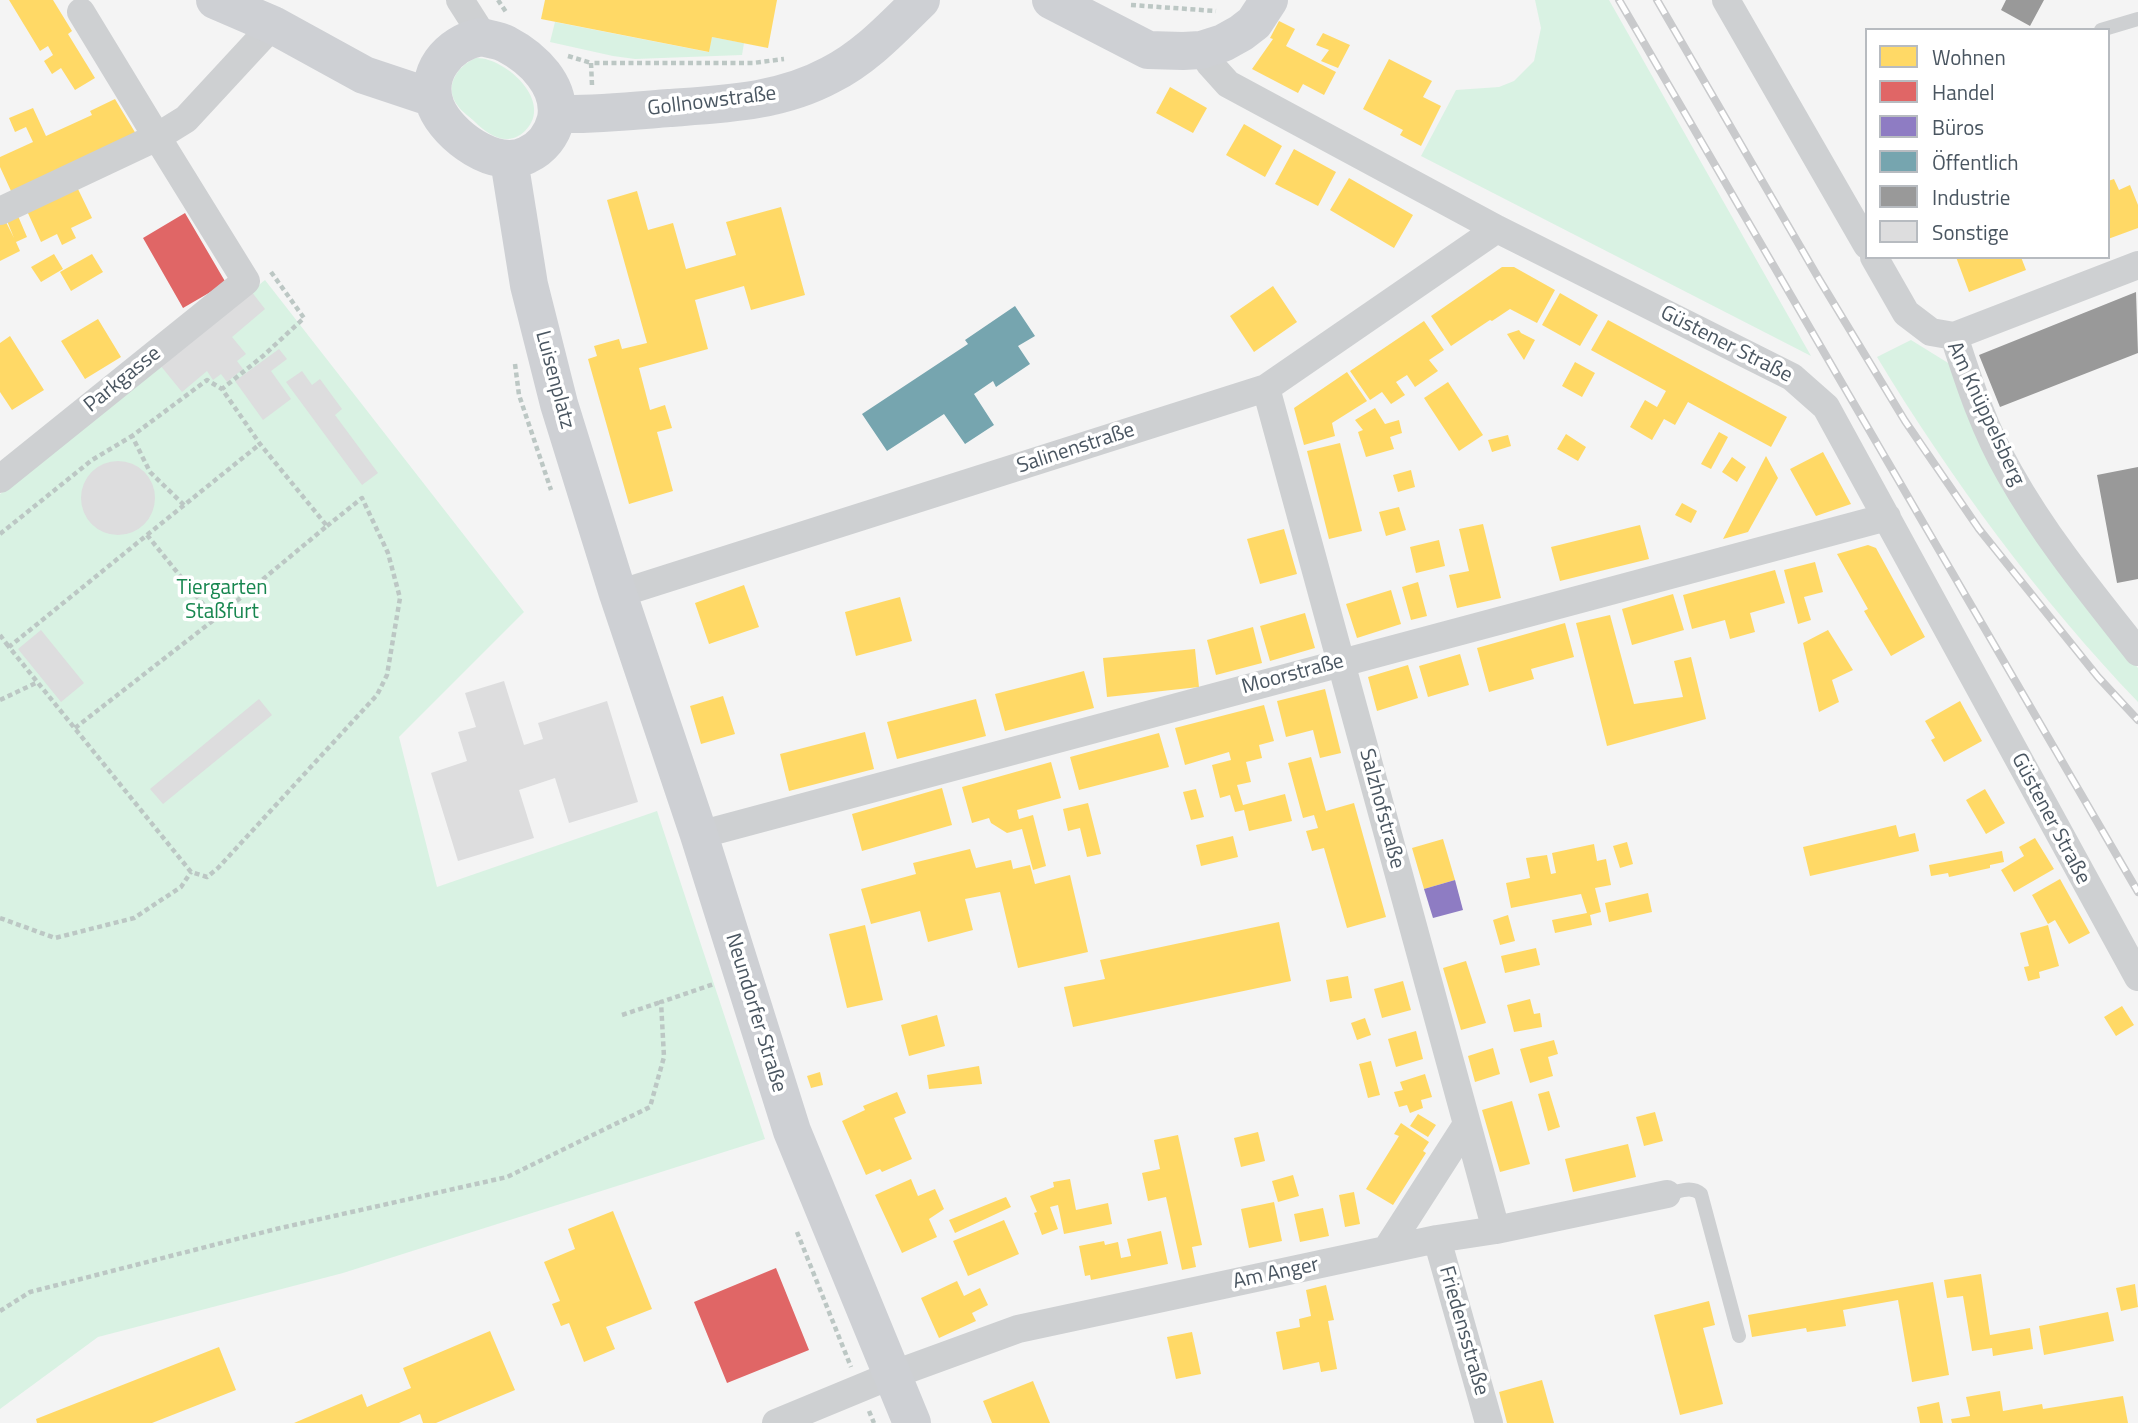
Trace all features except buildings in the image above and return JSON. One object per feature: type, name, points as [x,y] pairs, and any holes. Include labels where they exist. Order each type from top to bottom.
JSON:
[{"type":"main road","points":[[215,0],[272,25],[364,75],[433,98]]},
{"type":"main road","name":"Gollnowstraße","points":[[557,114],[607,113],[714,104],[770,98],[795,91],[832,75],[876,44],[921,0]]},
{"type":"main road","points":[[1051,0],[1148,50],[1201,50],[1223,43],[1254,23],[1269,0]]},
{"type":"main road","points":[[481,37],[505,43],[520,52],[542,72],[554,89],[557,114],[552,131],[544,143],[528,155],[509,160],[495,159],[482,153],[443,119],[433,98],[435,73],[441,60],[461,43],[481,37]]},
{"type":"main road","name":"Luisenplatz","points":[[509,160],[535,309],[559,404],[618,594]]},
{"type":"main road","name":"Neundorfer Straße","points":[[618,594],[699,835],[792,1131],[912,1423]]},
{"type":"street","points":[[460,0],[481,37]]},
{"type":"street","points":[[1726,0],[1865,242]]},
{"type":"street","points":[[81,12],[157,137],[256,273]]},
{"type":"street","points":[[0,211],[157,137],[186,119],[272,25]]},
{"type":"street","name":"Güstener Straße","points":[[1201,50],[1228,84],[1497,229],[1792,377],[1826,407],[2138,977]]},
{"type":"street","name":"Salinenstraße","points":[[618,594],[1266,388],[1497,229]]},
{"type":"street","name":"Am Knüppelsberg","points":[[1875,259],[1906,313],[1931,332],[1954,336],[1974,399],[2009,474],[2061,554],[2138,652]]},
{"type":"street","points":[[1954,336],[2138,265]]},
{"type":"street","name":"Parkgasse","points":[[0,480],[256,273]]},
{"type":"street","name":"Salzhofstraße","points":[[1266,388],[1496,1230]]},
{"type":"street","name":"Moorstraße","points":[[699,835],[1887,517]]},
{"type":"street","points":[[1386,1250],[1467,1124]]},
{"type":"street","name":"Am Anger","points":[[776,1423],[1018,1329],[1437,1239],[1496,1230],[1667,1194]]},
{"type":"street","name":"Friedensstraße","points":[[1437,1239],[1489,1423]]},
{"type":"lane","points":[[2108,28],[2138,19]]},
{"type":"lane","points":[[1667,1194],[1689,1189],[1702,1194],[1740,1336]]},
{"type":"path","points":[[1120,4],[1227,12]]},
{"type":"path","points":[[222,389],[304,318],[256,273]]},
{"type":"path","points":[[0,534],[92,460],[132,436],[206,380],[222,389],[260,444],[327,526]]},
{"type":"path","points":[[132,436],[150,472],[184,505]]},
{"type":"path","points":[[9,647],[260,444]]},
{"type":"path","points":[[0,635],[191,872],[206,877],[218,868],[377,695],[387,674],[401,598],[388,552],[362,498],[215,619],[75,728]]},
{"type":"path","points":[[147,535],[215,619]]},
{"type":"path","points":[[0,701],[38,682]]},
{"type":"path","points":[[0,918],[55,937],[121,922],[134,918],[181,887],[191,872]]},
{"type":"path","points":[[622,1015],[714,984]]},
{"type":"path","points":[[0,1311],[30,1292],[276,1229],[507,1177],[650,1107],[664,1057],[661,1002]]},
{"type":"green space","points":[[1535,0],[1609,0],[1811,356],[1421,156],[1456,90],[1499,87],[1514,81],[1534,61],[1541,28]]},
{"type":"green space","points":[[555,22],[708,52],[712,37],[744,43],[742,55],[635,59],[550,42]]},
{"type":"green space","points":[[476,58],[500,65],[512,73],[523,83],[530,95],[534,107],[533,119],[518,136],[505,139],[492,135],[461,110],[454,99],[454,78],[463,66]]},
{"type":"green space","name":"Tiergarten Staßfurt","points":[[265,280],[524,612],[399,737],[437,887],[657,811],[765,1139],[343,1273],[98,1337],[0,1409],[0,494]]},
{"type":"green space","points":[[1911,340],[1953,366],[2052,562],[2138,668],[2138,702],[2066,622],[1998,537],[1905,402],[1877,357]]},
{"type":"railway","points":[[1619,0],[2138,892]]},
{"type":"railway","points":[[1657,0],[1905,421],[1979,529],[2098,677],[2138,720]]}]
